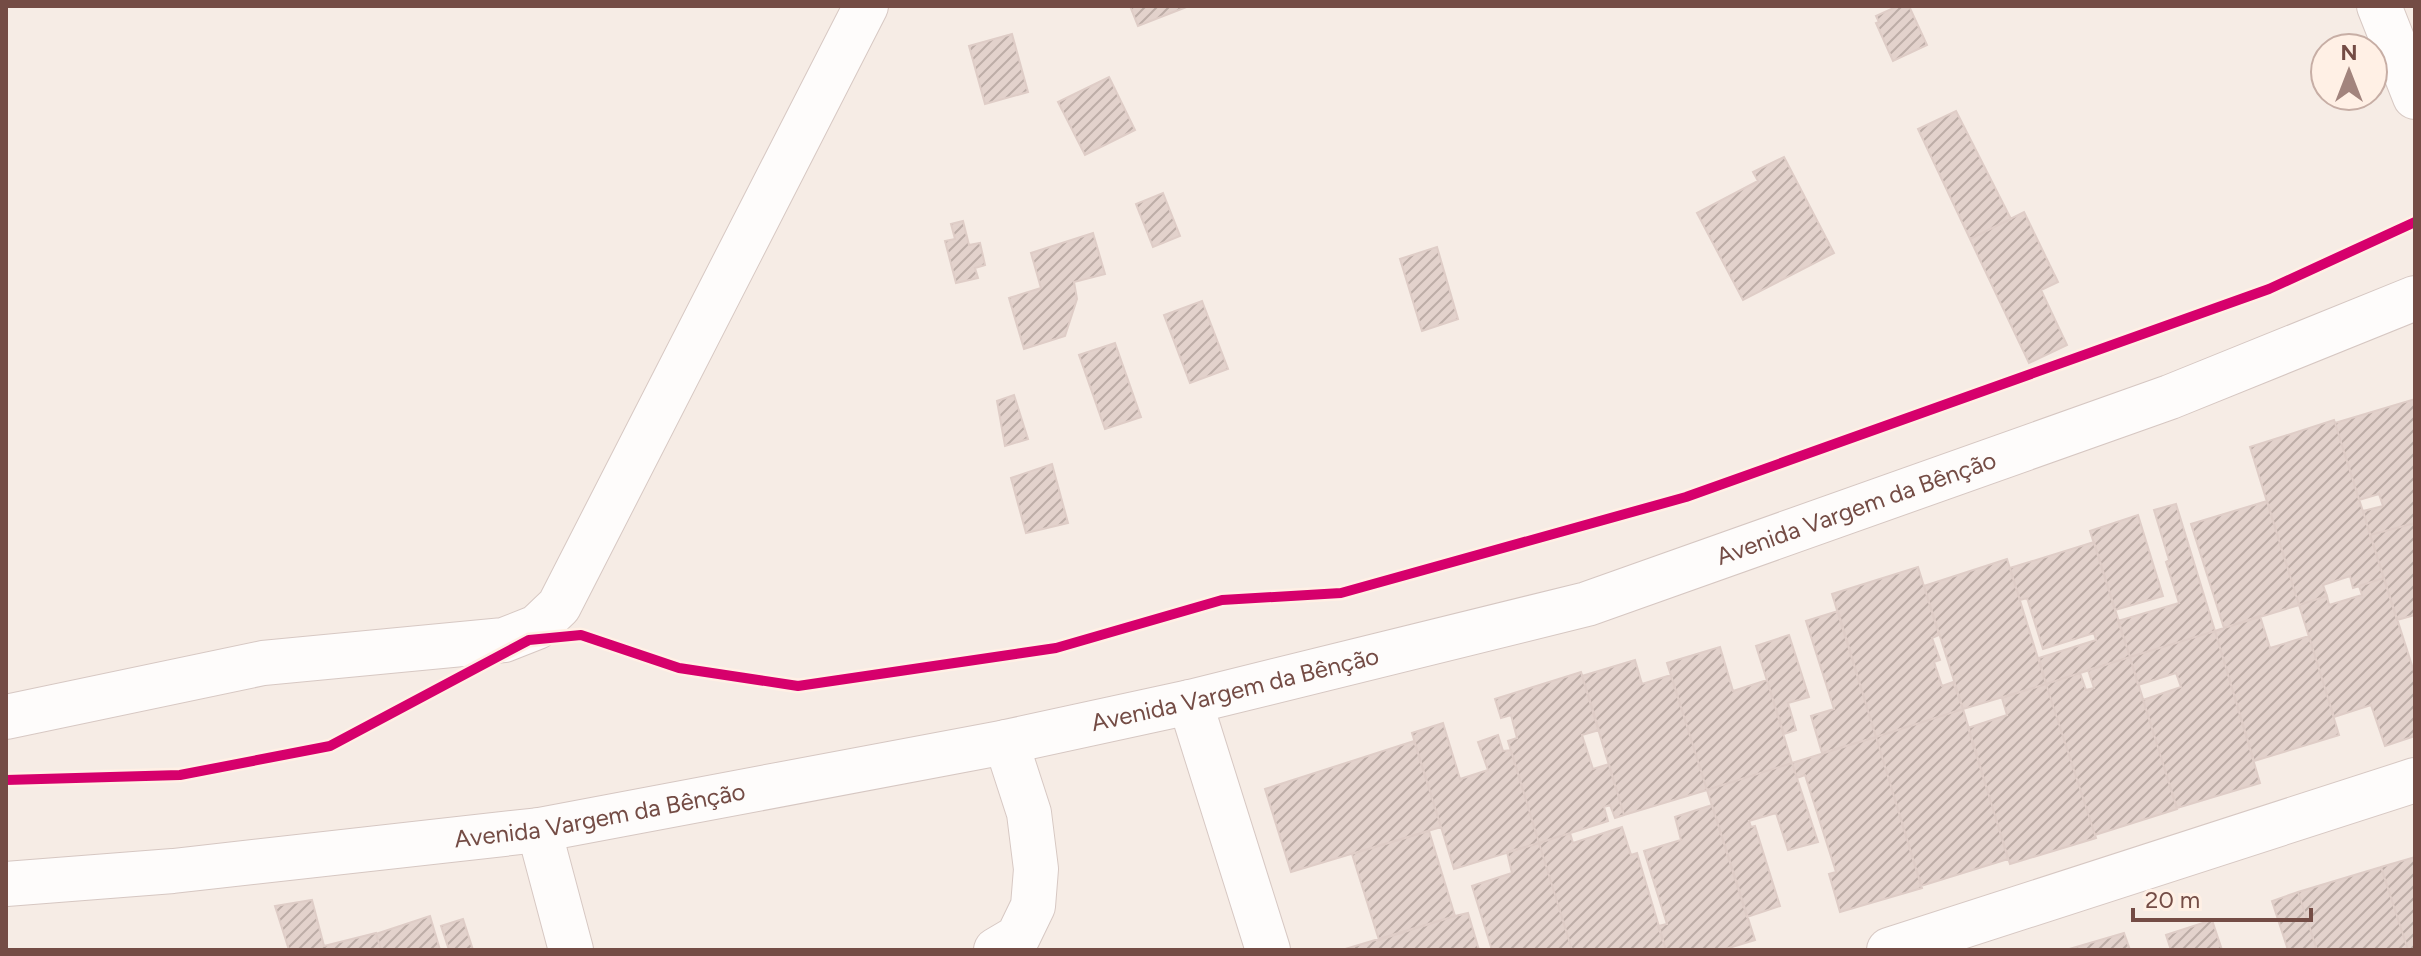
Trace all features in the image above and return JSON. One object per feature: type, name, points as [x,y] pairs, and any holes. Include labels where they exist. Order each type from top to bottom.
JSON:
[{"type":"street","points":[[6,717],[263,663],[504,640],[537,627],[559,606],[866,6]]},
{"type":"street","points":[[2379,6],[2415,97]]},
{"type":"street","name":"Avenida Vargem da Bênção","points":[[6,884],[173,871],[539,830],[1006,742],[1190,702],[1587,604],[2170,397],[2415,298]]},
{"type":"street","points":[[1190,702],[1268,950]]},
{"type":"street","points":[[996,950],[1018,937],[1033,906],[1036,869],[1029,813],[1006,742]]},
{"type":"street","points":[[1889,950],[2415,780]]},
{"type":"street","points":[[539,830],[571,950]]},
{"type":"building","points":[[1130,6],[1189,6],[1138,26]]},
{"type":"building","points":[[1898,6],[1909,6],[1927,45],[1893,61],[1876,23],[1879,22],[1876,16]]},
{"type":"building","points":[[1012,34],[1028,92],[985,104],[969,46]]},
{"type":"building","points":[[1109,77],[1135,130],[1085,155],[1058,102]]},
{"type":"building","points":[[1956,111],[2011,219],[1970,239],[1918,129]]},
{"type":"building","points":[[1784,157],[1834,253],[1743,300],[1697,213],[1758,181],[1753,172]]},
{"type":"building","points":[[1163,193],[1180,236],[1153,247],[1136,204]]},
{"type":"building","points":[[2024,212],[2058,282],[2041,290],[2067,345],[2029,363],[1970,239]]},
{"type":"building","points":[[963,221],[969,245],[980,243],[985,265],[975,268],[978,278],[956,283],[945,241],[955,239],[951,224]]},
{"type":"building","points":[[1093,233],[1105,274],[1074,282],[1077,299],[1065,336],[1024,349],[1009,298],[1041,288],[1031,253]]},
{"type":"building","points":[[1437,247],[1458,319],[1422,331],[1400,259]]},
{"type":"building","points":[[1202,301],[1228,369],[1190,383],[1164,315]]},
{"type":"building","points":[[1115,343],[1141,417],[1105,429],[1079,355]]},
{"type":"building","points":[[1014,395],[1028,439],[1005,446],[997,401]]},
{"type":"building","points":[[2415,399],[2415,523],[2370,535],[2363,511],[2383,506],[2379,494],[2359,500],[2335,423]]},
{"type":"building","points":[[2334,420],[2384,578],[2353,588],[2350,576],[2323,585],[2327,596],[2299,605],[2250,447]]},
{"type":"building","points":[[1052,464],[1068,523],[1026,533],[1011,478]]},
{"type":"building","points":[[2267,501],[2299,605],[2224,628],[2191,524]]},
{"type":"building","points":[[2176,504],[2215,631],[2130,657],[2118,621],[2179,603],[2154,510]]},
{"type":"building","points":[[2138,515],[2163,596],[2115,610],[2090,531]]},
{"type":"building","points":[[2415,523],[2415,615],[2397,620],[2370,535]]},
{"type":"building","points":[[2094,542],[2130,657],[2046,684],[2039,658],[2096,640],[2094,633],[2043,649],[2027,598],[2020,600],[2010,568]]},
{"type":"building","points":[[2007,559],[2046,684],[1963,709],[1924,586]]},
{"type":"building","points":[[1918,567],[1939,635],[1932,638],[1940,660],[1934,662],[1942,686],[1953,682],[1963,709],[1876,737],[1832,594]]},
{"type":"building","points":[[2384,578],[2415,675],[2415,736],[2385,746],[2371,705],[2334,717],[2299,605],[2327,596],[2329,605],[2362,595],[2359,586]]},
{"type":"building","points":[[1838,611],[1876,737],[1822,753],[1811,716],[1834,709],[1806,621]]},
{"type":"building","points":[[2260,616],[2270,648],[2309,636],[2339,735],[2254,761],[2215,631]]},
{"type":"building","points":[[2215,631],[2260,783],[2177,808],[2143,700],[2181,687],[2176,673],[2138,685],[2130,657]]},
{"type":"building","points":[[1789,635],[1809,697],[1788,703],[1796,730],[1784,734],[1756,646]]},
{"type":"building","points":[[1720,647],[1733,691],[1767,680],[1792,763],[1707,790],[1667,663]]},
{"type":"building","points":[[2130,657],[2177,809],[2095,835],[2046,684],[2080,673],[2086,690],[2094,688],[2088,670]]},
{"type":"building","points":[[1635,660],[1642,684],[1671,675],[1707,790],[1624,815],[1582,676]]},
{"type":"building","points":[[1581,672],[1599,730],[1582,735],[1593,769],[1609,764],[1624,815],[1615,818],[1610,805],[1604,807],[1608,821],[1539,843],[1508,741],[1517,738],[1511,715],[1501,718],[1495,699]]},
{"type":"building","points":[[2046,684],[2096,838],[2010,864],[1968,728],[2007,715],[2002,698]]},
{"type":"building","points":[[1963,709],[2008,859],[1921,886],[1876,737]]},
{"type":"building","points":[[1443,723],[1460,779],[1488,770],[1478,742],[1498,735],[1503,751],[1511,750],[1539,843],[1454,869],[1412,733]]},
{"type":"building","points":[[1876,737],[1922,888],[1840,912],[1829,874],[1836,872],[1805,775],[1797,778],[1792,763]]},
{"type":"building","points":[[1414,741],[1441,827],[1291,872],[1265,789]]},
{"type":"building","points":[[1792,763],[1818,842],[1788,850],[1776,813],[1749,821],[1751,827],[1755,826],[1780,906],[1747,917],[1707,790]]},
{"type":"building","points":[[1712,805],[1755,940],[1722,950],[1666,950],[1658,926],[1667,924],[1644,851],[1681,840],[1675,817]]},
{"type":"building","points":[[1622,827],[1631,855],[1637,853],[1666,950],[1572,950],[1539,843],[1570,833],[1573,843]]},
{"type":"building","points":[[1429,831],[1455,916],[1379,940],[1352,854]]},
{"type":"building","points":[[1539,843],[1572,950],[1492,950],[1472,886],[1512,873],[1507,852]]},
{"type":"building","points":[[2415,857],[2415,950],[2408,950],[2381,867]]},
{"type":"building","points":[[2381,867],[2408,950],[2317,950],[2298,892]]},
{"type":"building","points":[[2298,892],[2317,950],[2288,950],[2272,901]]},
{"type":"building","points":[[312,900],[324,946],[376,933],[381,950],[289,950],[275,906]]},
{"type":"building","points":[[1468,913],[1479,950],[1342,950],[1455,916]]},
{"type":"building","points":[[430,916],[440,950],[381,950],[376,934]]},
{"type":"building","points":[[463,919],[473,950],[449,950],[441,926]]},
{"type":"building","points":[[2212,920],[2222,950],[2171,950],[2166,935]]},
{"type":"building","points":[[2124,933],[2130,950],[2066,950]]},
{"type":"cycle path","points":[[6,780],[180,775],[330,746],[529,640],[581,635],[679,668],[798,686],[1056,648],[1222,600],[1341,593],[1686,497],[2269,289],[2415,222]]}]
